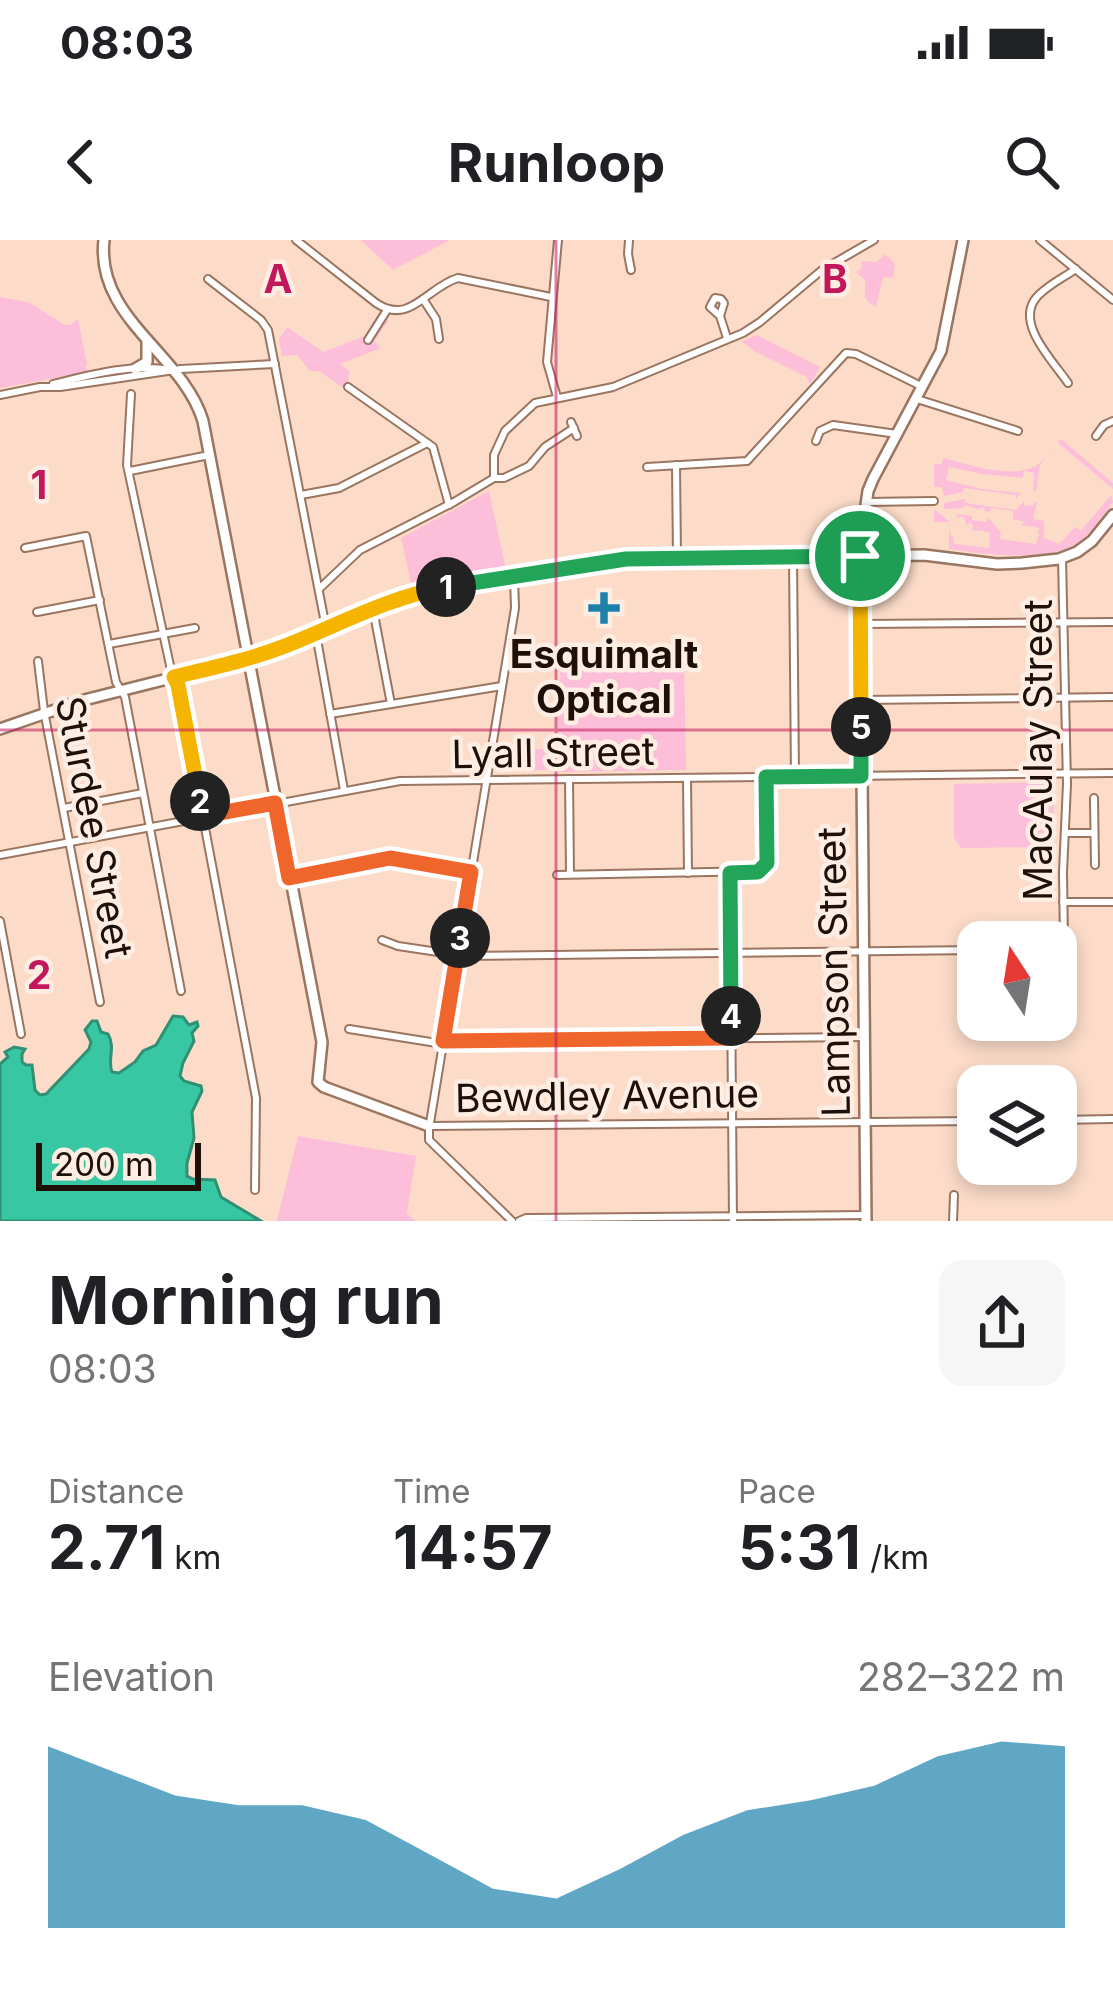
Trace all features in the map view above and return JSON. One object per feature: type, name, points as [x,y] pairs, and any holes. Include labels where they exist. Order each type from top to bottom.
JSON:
[{"type":"main road","points":[[104,240],[109,283],[121,307],[199,406],[289,878]]},
{"type":"main road","name":"Lampson Street","points":[[866,1218],[860,556],[873,479],[945,337],[963,240]]},
{"type":"main road","points":[[135,370],[147,362],[147,340]]},
{"type":"main road","points":[[0,729],[121,690],[247,659],[427,591],[626,559],[932,556],[1003,564],[1062,558],[1087,545],[1113,515]]},
{"type":"main road","name":"Bewdley Avenue","points":[[289,878],[323,1048],[318,1082],[429,1126]]},
{"type":"street","points":[[296,240],[387,310],[406,310],[458,278],[551,297]]},
{"type":"street","points":[[557,397],[547,366],[558,240]]},
{"type":"street","points":[[629,240],[631,270]]},
{"type":"street","points":[[494,478],[496,451],[507,427],[535,403],[613,387],[727,340],[756,325],[818,272],[874,240]]},
{"type":"street","points":[[1040,240],[1113,300]]},
{"type":"street","points":[[1068,383],[1029,323],[1029,312],[1041,293],[1076,269]]},
{"type":"street","points":[[208,279],[266,325],[319,589],[330,714],[344,790]]},
{"type":"street","points":[[422,298],[435,316],[440,339]]},
{"type":"street","points":[[368,340],[387,310]]},
{"type":"street","points":[[720,316],[727,340]]},
{"type":"street","points":[[646,467],[747,461],[845,353],[923,387]]},
{"type":"street","points":[[0,394],[174,370],[275,364]]},
{"type":"street","points":[[40,387],[89,375],[156,367],[174,370]]},
{"type":"street","points":[[348,387],[427,443],[437,455],[449,505]]},
{"type":"street","points":[[131,394],[128,471],[178,685],[256,1098],[255,1190]]},
{"type":"street","points":[[916,399],[1018,431]]},
{"type":"street","points":[[1096,436],[1113,421]]},
{"type":"street","points":[[816,441],[830,425],[897,434]]},
{"type":"street","points":[[319,589],[360,550],[494,478],[529,466],[544,448],[574,428]]},
{"type":"street","points":[[301,495],[339,488],[427,443]]},
{"type":"street","points":[[128,471],[209,455]]},
{"type":"street","points":[[676,465],[677,558]]},
{"type":"street","points":[[866,502],[934,502]]},
{"type":"street","points":[[25,548],[86,536],[116,682],[125,697],[181,991]]},
{"type":"street","points":[[793,557],[795,777]]},
{"type":"street","name":"MacAulay Street","points":[[1062,558],[1067,774],[1063,921]]},
{"type":"street","points":[[514,576],[516,597],[430,1140],[516,1221],[866,1218]]},
{"type":"street","points":[[37,613],[100,600]]},
{"type":"street","points":[[373,609],[391,704]]},
{"type":"street","points":[[860,624],[1113,622]]},
{"type":"street","points":[[109,644],[195,628]]},
{"type":"street","name":"Sturdee Street","points":[[38,661],[100,1002]]},
{"type":"street","points":[[330,714],[502,686]]},
{"type":"street","points":[[861,700],[1113,698]]},
{"type":"street","name":"Lyall Street","points":[[0,855],[386,782],[1113,773]]},
{"type":"street","points":[[556,875],[758,872],[767,860],[766,777]]},
{"type":"street","points":[[687,778],[688,873]]},
{"type":"street","points":[[569,779],[570,874]]},
{"type":"street","points":[[63,808],[143,793]]},
{"type":"street","points":[[1094,798],[1095,866]]},
{"type":"street","points":[[1065,833],[1094,833]]},
{"type":"street","points":[[289,878],[390,858],[471,872]]},
{"type":"street","points":[[730,873],[733,1219]]},
{"type":"street","points":[[1063,902],[1113,902]]},
{"type":"street","points":[[0,921],[22,1034]]},
{"type":"street","points":[[382,940],[465,956],[957,950]]},
{"type":"street","points":[[350,1029],[443,1043],[864,1037]]},
{"type":"street","points":[[1077,1120],[1113,1119]]},
{"type":"street","name":"Bewdley Avenue","points":[[429,1126],[957,1121]]},
{"type":"street","points":[[953,1221],[954,1195]]},
{"type":"shaded area","points":[[361,240],[450,240],[393,270]]},
{"type":"shaded area","points":[[885,254],[895,264],[893,278],[883,277],[876,307],[866,298],[865,280],[856,272],[862,261],[877,262]]},
{"type":"shaded area","points":[[0,297],[28,302],[65,325],[78,319],[89,372],[0,388]]},
{"type":"shaded area","points":[[377,316],[389,320],[374,341],[381,348],[340,364],[349,371],[348,387],[310,371],[297,355],[282,356],[279,339],[287,327],[323,352],[365,336]]},
{"type":"shaded area","points":[[757,335],[820,367],[810,384],[807,377],[742,341]]},
{"type":"shaded area","points":[[1061,439],[1113,483],[1113,489],[1058,443]]},
{"type":"shaded area","points":[[1047,457],[1040,465],[1036,491],[1034,473],[1024,471],[1023,478],[949,467],[946,480],[1021,493],[1016,499],[1016,495],[964,488],[944,496],[942,487],[934,487],[934,464],[941,464],[944,458],[980,468],[1020,471]]},
{"type":"shaded area","points":[[489,491],[506,569],[412,587],[401,538]]},
{"type":"shaded area","points":[[1111,495],[1113,502],[1074,545],[1030,555],[949,549],[949,522],[934,522],[934,509],[949,521],[954,544],[989,548],[990,532],[972,530],[973,524],[967,526],[964,517],[957,517],[955,533],[957,514],[986,522],[989,518],[1001,533],[1000,539],[1036,544],[1042,536],[1039,528],[1013,519],[1013,511],[991,508],[990,512],[965,505],[944,509],[944,503],[965,499],[965,503],[1016,510],[1024,501],[1033,506],[1037,502],[1033,519],[1044,521],[1044,538],[1059,544],[1075,527],[1081,531]]},
{"type":"shaded area","points":[[684,656],[686,770],[556,772],[560,670]]},
{"type":"shaded area","points":[[505,749],[547,749],[550,767],[504,771],[500,754]]},
{"type":"shaded area","points":[[1056,782],[1051,847],[961,848],[954,837],[954,784]]},
{"type":"shaded area","points":[[298,1136],[416,1156],[407,1213],[415,1221],[277,1221]]},
{"type":"water","points":[[173,1016],[198,1026],[180,1076],[202,1091],[192,1112],[194,1138],[187,1176],[215,1180],[221,1197],[261,1221],[0,1221],[0,1064],[8,1057],[5,1052],[14,1047],[25,1049],[22,1062],[32,1065],[35,1090],[46,1094],[89,1049],[85,1030],[92,1021],[108,1034],[112,1072],[119,1073],[156,1045]]},
{"type":"place","name":"Esquimalt Optical","points":[[604,608]]},
{"type":"route","points":[[860,556],[861,776],[766,777],[767,863],[758,872],[730,873],[731,1038],[443,1041],[471,872],[390,858],[289,878],[275,803],[203,816],[174,677],[255,657],[438,588],[626,559],[860,556]]}]
